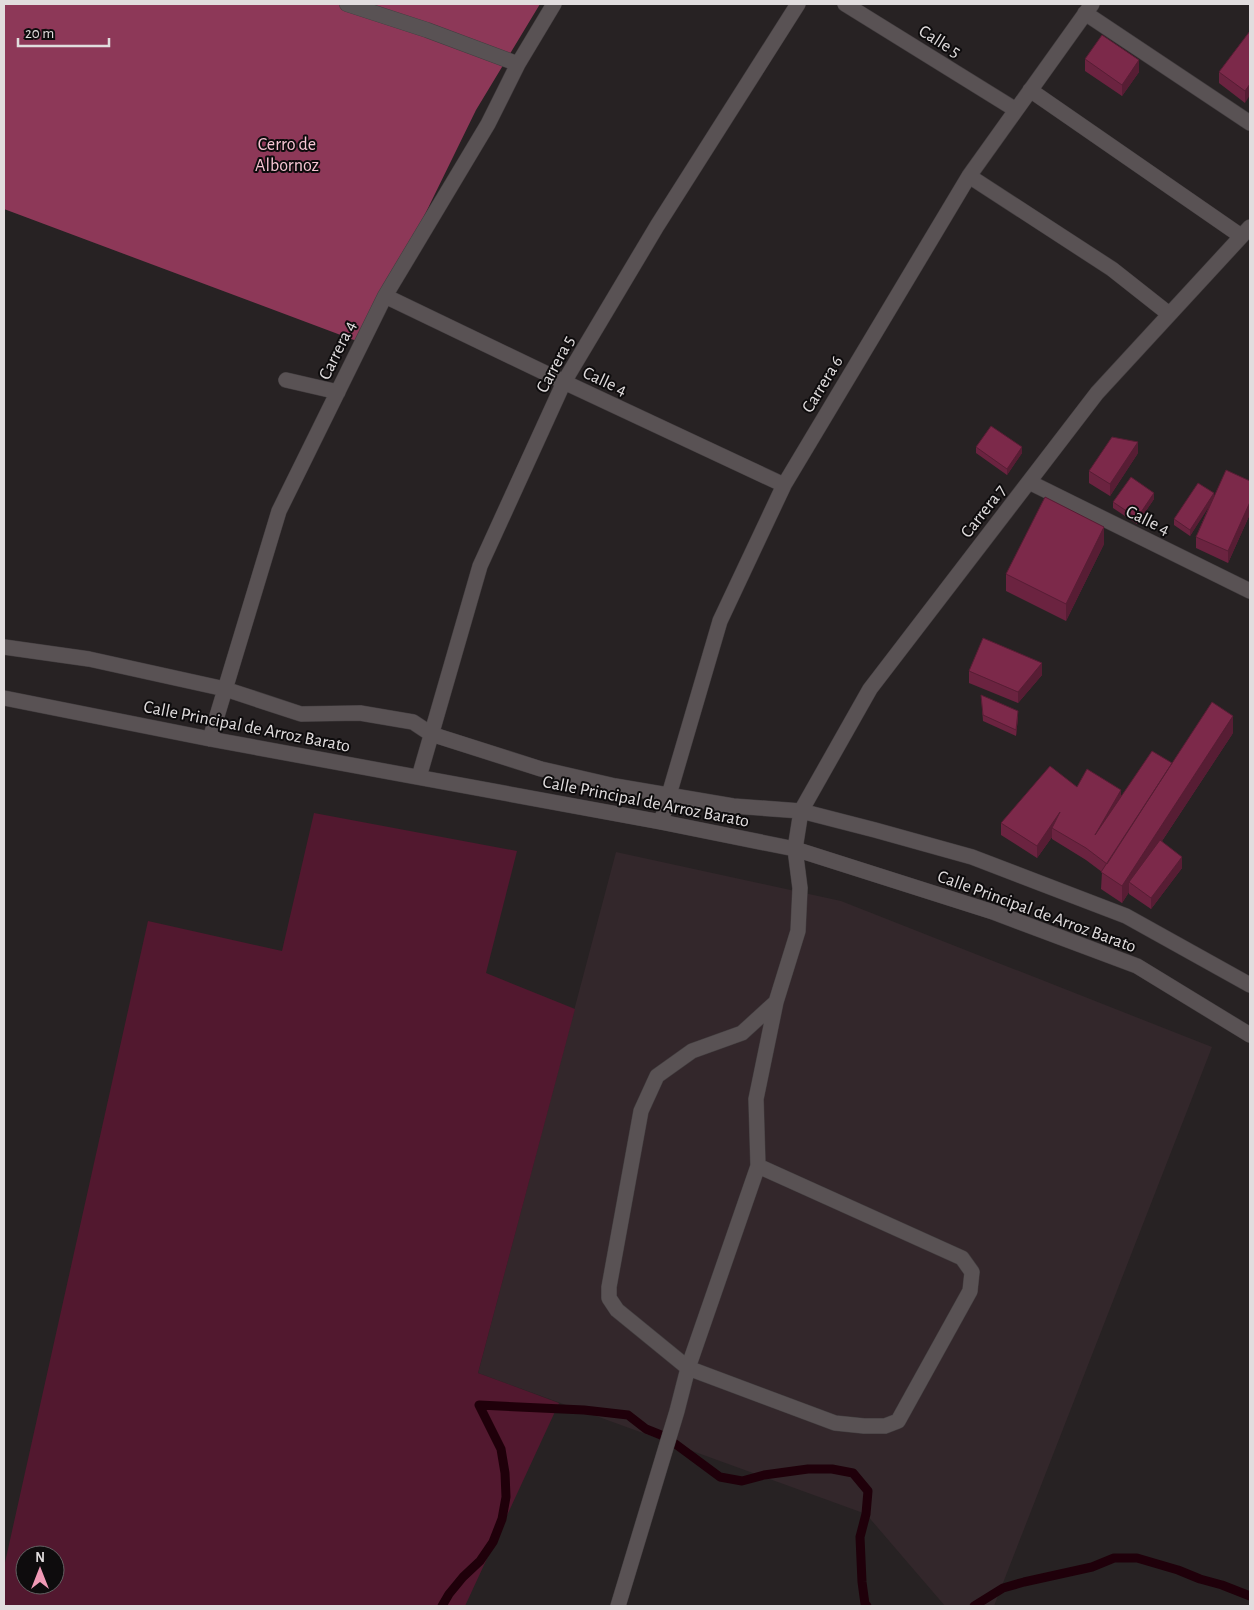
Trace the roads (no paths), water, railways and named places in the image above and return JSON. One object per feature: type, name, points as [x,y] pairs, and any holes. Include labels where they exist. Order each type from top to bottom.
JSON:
[{"type":"street","points":[[347,4],[427,30],[518,64]]},
{"type":"street","name":"Carrera 4","points":[[210,739],[279,511],[385,296],[488,124],[518,64],[554,4]]},
{"type":"street","name":"Carrera 5","points":[[419,777],[480,566],[564,382],[657,226],[798,4]]},
{"type":"street","name":"Calle 5","points":[[845,4],[1016,110]]},
{"type":"street","points":[[1088,8],[1250,123]]},
{"type":"street","name":"Carrera 6","points":[[661,822],[720,621],[784,485],[969,176],[1088,8]]},
{"type":"street","points":[[1030,90],[1246,231]]},
{"type":"street","points":[[969,176],[1112,269],[1169,314]]},
{"type":"street","name":"Carrera 7","points":[[758,1166],[756,1099],[776,1002],[798,930],[800,888],[796,849],[801,811],[870,689],[1097,393],[1246,231]]},
{"type":"street","name":"Calle 4","points":[[385,296],[784,485]]},
{"type":"street","points":[[286,380],[338,392]]},
{"type":"street","name":"Calle 4","points":[[1029,482],[1250,591]]},
{"type":"street","points":[[4,647],[89,659],[225,689],[301,714],[360,712],[413,722],[432,734],[541,769],[615,786],[733,806],[801,811],[972,857],[1126,916],[1250,985]]},
{"type":"street","name":"Calle Principal de Arroz Barato","points":[[4,698],[210,739],[661,822],[796,849],[993,912],[1137,966],[1250,1035]]},
{"type":"street","points":[[618,1606],[677,1411],[688,1368],[758,1166],[962,1258],[972,1272],[970,1291],[898,1421],[885,1426],[835,1423],[688,1368],[617,1310],[609,1298],[609,1286],[641,1111],[657,1076],[692,1051],[742,1033],[776,1002]]},
{"type":"waterway","points":[[442,1606],[463,1577],[480,1561],[493,1542],[502,1519],[506,1497],[501,1449],[479,1405],[584,1410],[628,1415],[646,1429],[666,1437],[720,1477],[742,1481],[764,1475],[808,1469],[832,1469],[853,1473],[868,1491],[866,1514],[860,1537],[862,1582],[865,1604],[867,1606]]},
{"type":"waterway","points":[[974,1606],[1003,1588],[1092,1567],[1114,1558],[1137,1558],[1178,1570],[1250,1596]]},
{"type":"park label","name":"Cerro de Albornoz","points":[[287,154]]}]
